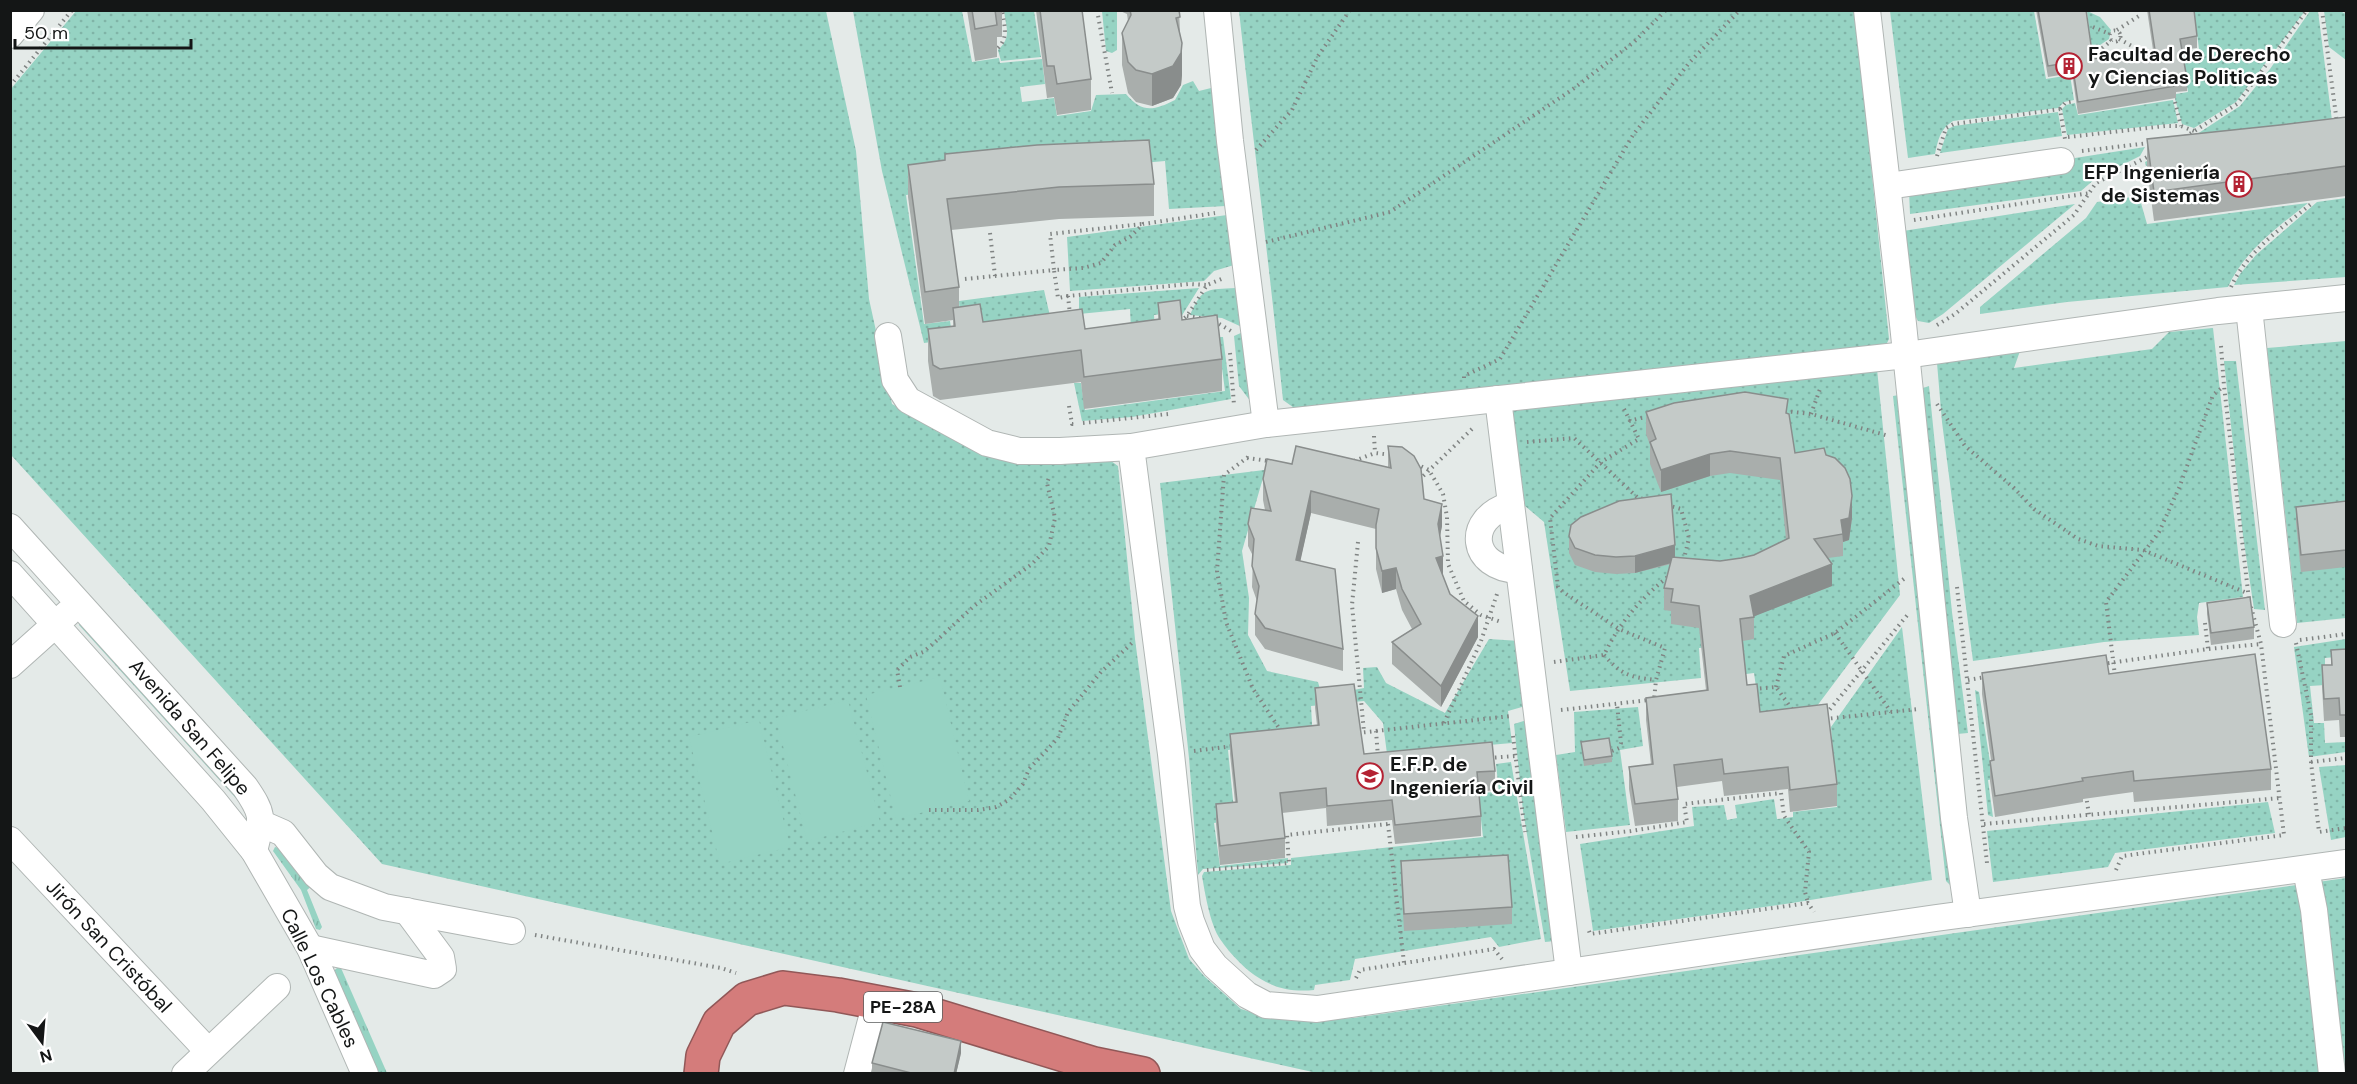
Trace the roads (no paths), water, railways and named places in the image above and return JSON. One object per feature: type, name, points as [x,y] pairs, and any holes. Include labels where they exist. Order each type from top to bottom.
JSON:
[{"type":"highway","name":"PE-28A","points":[[701,1074],[703,1056],[719,1023],[747,999],[783,988],[917,1010],[1100,1069],[1143,1074]]},
{"type":"street","points":[[10,35],[31,10]]},
{"type":"street","points":[[1217,10],[1244,260],[1240,329],[1266,424]]},
{"type":"street","points":[[1867,10],[1893,224],[1954,818],[1968,914]]},
{"type":"street","points":[[1888,186],[2065,147]]},
{"type":"street","points":[[888,336],[895,380],[908,400],[987,443],[1019,452],[1060,452],[1131,447],[1266,424],[1906,355],[2239,300],[2346,298]]},
{"type":"street","points":[[2239,300],[2283,624]]},
{"type":"street","points":[[1498,399],[1511,505],[1512,570],[1537,713],[1569,972]]},
{"type":"street","points":[[1131,447],[1171,753],[1186,906],[1202,949],[1215,966],[1246,995],[1266,1005],[1317,1009],[1968,914],[2346,863]]},
{"type":"street","points":[[1511,505],[1496,509],[1485,519],[1479,534],[1481,550],[1490,563],[1512,570]]},
{"type":"street","name":"Avenida San Felipe","points":[[10,527],[245,787],[259,807],[260,823]]},
{"type":"street","name":"Avenida San Felipe","points":[[10,574],[213,800],[254,851]]},
{"type":"street","points":[[10,665],[79,603]]},
{"type":"street","points":[[254,851],[260,823],[283,833],[316,875],[330,887],[384,907],[512,931]]},
{"type":"street","name":"Jirón San Cristóbal","points":[[10,840],[208,1051]]},
{"type":"street","name":"Calle Los Cables","points":[[254,851],[310,948],[365,1074]]},
{"type":"street","points":[[2306,870],[2313,910],[2332,1074]]},
{"type":"street","points":[[310,948],[434,975],[443,969],[441,957],[407,911]]},
{"type":"street","points":[[185,1074],[277,987]]},
{"type":"street","points":[[857,1074],[876,1002]]},
{"type":"place","name":"Facultad de Derecho y Ciencias Politicas","points":[[2069,66]]},
{"type":"place","name":"EFP Ingeniería de Sistemas","points":[[2239,184]]},
{"type":"place","name":"E.F.P. de Ingeniería Civil","points":[[1370,776]]}]
